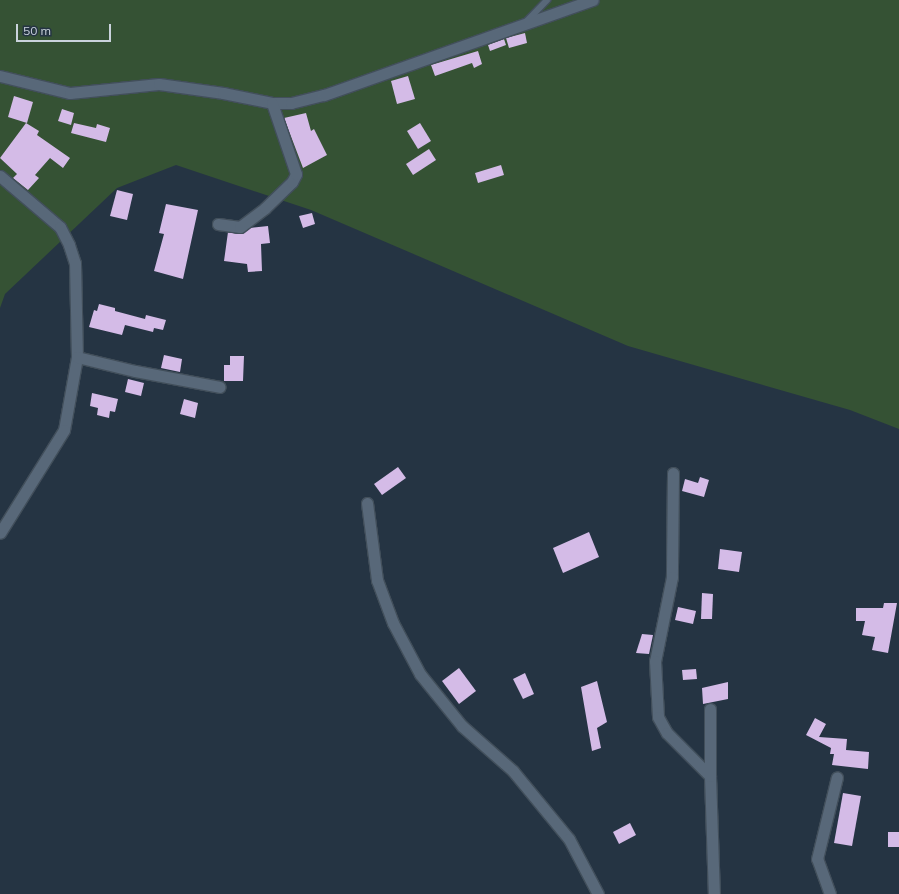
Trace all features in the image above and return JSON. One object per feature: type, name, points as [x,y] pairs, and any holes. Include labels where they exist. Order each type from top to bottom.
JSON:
[{"type":"street","points":[[0,76],[70,92],[159,84],[223,93],[272,103],[291,103],[324,95],[593,0]]},
{"type":"street","points":[[218,224],[240,227],[265,208],[292,182],[296,174],[272,103]]},
{"type":"street","points":[[0,176],[60,227],[76,264],[76,357],[64,430],[0,533]]},
{"type":"street","points":[[76,357],[220,387]]},
{"type":"street","points":[[673,472],[672,577],[655,661],[658,717],[667,733],[710,776]]},
{"type":"street","points":[[367,503],[377,580],[393,623],[420,674],[462,726],[513,771],[569,839],[598,894]]},
{"type":"street","points":[[710,709],[710,776],[714,894]]},
{"type":"street","points":[[830,894],[817,859],[837,777]]},
{"type":"lane","points":[[524,24],[547,0]]},
{"type":"green space","points":[[0,0],[899,0],[899,429],[850,410],[628,346],[311,210],[176,165],[117,188],[5,294],[0,308]]},
{"type":"building","points":[[525,33],[527,43],[509,48],[506,38]]},
{"type":"building","points":[[504,39],[506,45],[490,51],[488,45]]},
{"type":"building","points":[[478,51],[482,64],[474,68],[472,63],[435,76],[431,65]]},
{"type":"building","points":[[408,76],[415,99],[397,104],[391,81]]},
{"type":"building","points":[[14,96],[33,102],[27,123],[8,117]]},
{"type":"building","points":[[62,109],[74,113],[71,125],[58,121]]},
{"type":"building","points":[[306,113],[311,131],[314,129],[327,155],[303,168],[284,118]]},
{"type":"building","points":[[26,123],[39,131],[37,135],[70,158],[63,168],[50,158],[35,175],[39,178],[28,190],[13,178],[17,174],[0,158]]},
{"type":"building","points":[[74,123],[96,128],[97,124],[110,128],[106,142],[71,133]]},
{"type":"building","points":[[420,123],[431,141],[418,149],[407,131]]},
{"type":"building","points":[[429,149],[436,160],[413,175],[406,164]]},
{"type":"building","points":[[501,165],[504,175],[478,183],[475,173]]},
{"type":"building","points":[[117,190],[133,194],[127,220],[110,216]]},
{"type":"building","points":[[166,204],[198,210],[183,279],[154,271],[164,234],[159,233]]},
{"type":"building","points":[[312,213],[315,224],[303,228],[299,216]]},
{"type":"building","points":[[268,226],[270,243],[261,244],[262,271],[248,272],[247,264],[224,261],[228,232],[240,234],[250,228]]},
{"type":"building","points":[[99,304],[115,308],[115,311],[145,319],[146,315],[166,320],[163,330],[154,328],[153,332],[125,325],[122,335],[89,327],[94,310],[97,311]]},
{"type":"building","points":[[164,355],[182,359],[180,372],[161,368]]},
{"type":"building","points":[[230,356],[244,356],[243,381],[224,381],[224,365],[230,365]]},
{"type":"building","points":[[128,379],[144,383],[141,396],[125,392]]},
{"type":"building","points":[[92,393],[118,399],[115,412],[110,411],[109,418],[97,415],[98,408],[90,406]]},
{"type":"building","points":[[184,399],[198,403],[195,418],[180,414]]},
{"type":"building","points":[[398,467],[406,478],[382,495],[374,484]]},
{"type":"building","points":[[700,477],[709,480],[704,497],[682,491],[685,479],[698,483]]},
{"type":"building","points":[[589,532],[599,557],[563,573],[553,548]]},
{"type":"building","points":[[720,549],[742,552],[739,572],[718,569]]},
{"type":"building","points":[[702,593],[713,594],[712,619],[701,619]]},
{"type":"building","points":[[884,603],[897,603],[888,653],[872,650],[875,637],[862,635],[865,621],[856,621],[856,608],[883,608]]},
{"type":"building","points":[[678,607],[696,611],[693,624],[675,620]]},
{"type":"building","points":[[642,634],[653,635],[649,654],[636,653]]},
{"type":"building","points":[[459,668],[476,691],[459,704],[442,681]]},
{"type":"building","points":[[696,669],[697,679],[683,680],[682,670]]},
{"type":"building","points":[[525,673],[534,694],[523,699],[513,679]]},
{"type":"building","points":[[597,681],[607,722],[597,728],[601,748],[592,751],[581,687]]},
{"type":"building","points":[[728,682],[728,699],[703,704],[702,688]]},
{"type":"building","points":[[815,718],[826,724],[819,737],[847,739],[846,750],[869,752],[868,769],[832,765],[834,754],[830,754],[831,748],[806,735]]},
{"type":"building","points":[[843,793],[861,796],[852,846],[834,843]]},
{"type":"building","points":[[630,823],[636,835],[619,844],[613,832]]},
{"type":"building","points":[[888,832],[899,832],[899,847],[888,847]]}]
